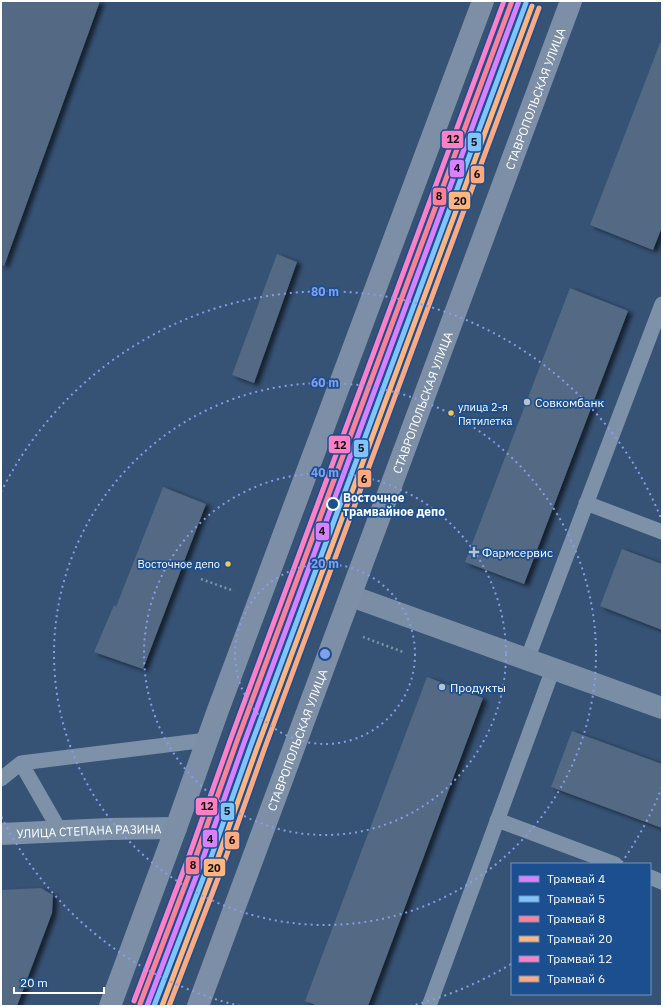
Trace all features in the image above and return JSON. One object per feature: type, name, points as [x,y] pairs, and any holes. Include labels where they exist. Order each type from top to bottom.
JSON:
[{"type":"main road","points":[[110,1006],[483,1]]},
{"type":"main road","name":"СТАВРОПОЛЬСКАЯ УЛИЦА","points":[[198,1006],[571,1]]},
{"type":"main road","points":[[351,596],[662,708]]},
{"type":"street","name":"УЛИЦА СТЕПАНА РАЗИНА","points":[[1,834],[109,829],[176,828]]},
{"type":"lane","points":[[526,660],[662,304]]},
{"type":"lane","points":[[586,503],[662,532]]},
{"type":"lane","points":[[429,1006],[553,669]]},
{"type":"lane","points":[[1,779],[21,762],[208,740]]},
{"type":"lane","points":[[21,762],[60,831]]},
{"type":"lane","points":[[497,820],[612,863]]},
{"type":"lane","points":[[651,877],[662,882]]},
{"type":"path","points":[[201,579],[403,652]]},
{"type":"building","points":[[1,1],[100,1],[4,266],[1,265]]},
{"type":"building","points":[[660,43],[662,43],[662,227],[653,250],[590,225]]},
{"type":"building","points":[[277,254],[297,262],[254,383],[232,375]]},
{"type":"building","points":[[570,288],[628,311],[524,584],[465,562]]},
{"type":"building","points":[[163,487],[206,504],[143,669],[94,652],[114,605],[116,607]]},
{"type":"building","points":[[622,549],[662,564],[662,630],[600,606]]},
{"type":"building","points":[[427,677],[483,698],[368,1006],[318,1006],[305,1001]]},
{"type":"building","points":[[572,731],[662,764],[662,828],[551,787]]},
{"type":"building","points":[[41,888],[53,895],[52,913],[17,1006],[1,1006],[1,890]]},
{"type":"tram line","name":"12","points":[[134,1001],[189,856],[231,738],[504,1]]},
{"type":"tram line","name":"8","points":[[140,1004],[512,1]]},
{"type":"tram line","name":"4","points":[[147,1006],[202,861],[244,743],[519,1]]},
{"type":"tram line","name":"5","points":[[154,1006],[209,863],[251,745],[526,3]]},
{"type":"tram line","name":"20","points":[[162,1006],[532,6]]},
{"type":"tram line","name":"6","points":[[169,1006],[222,868],[264,750],[539,8]]},
{"type":"place","name":"Совкомбанк","points":[[527,402]]},
{"type":"place","name":"улица 2-я Пятилетка","points":[[451,413]]},
{"type":"place","name":"Восточное трамвайное депо","points":[[333,504]]},
{"type":"place","name":"Фармсервис","points":[[474,552]]},
{"type":"place","name":"Восточное депо","points":[[228,564]]},
{"type":"place","name":"Продукты","points":[[442,687]]}]
